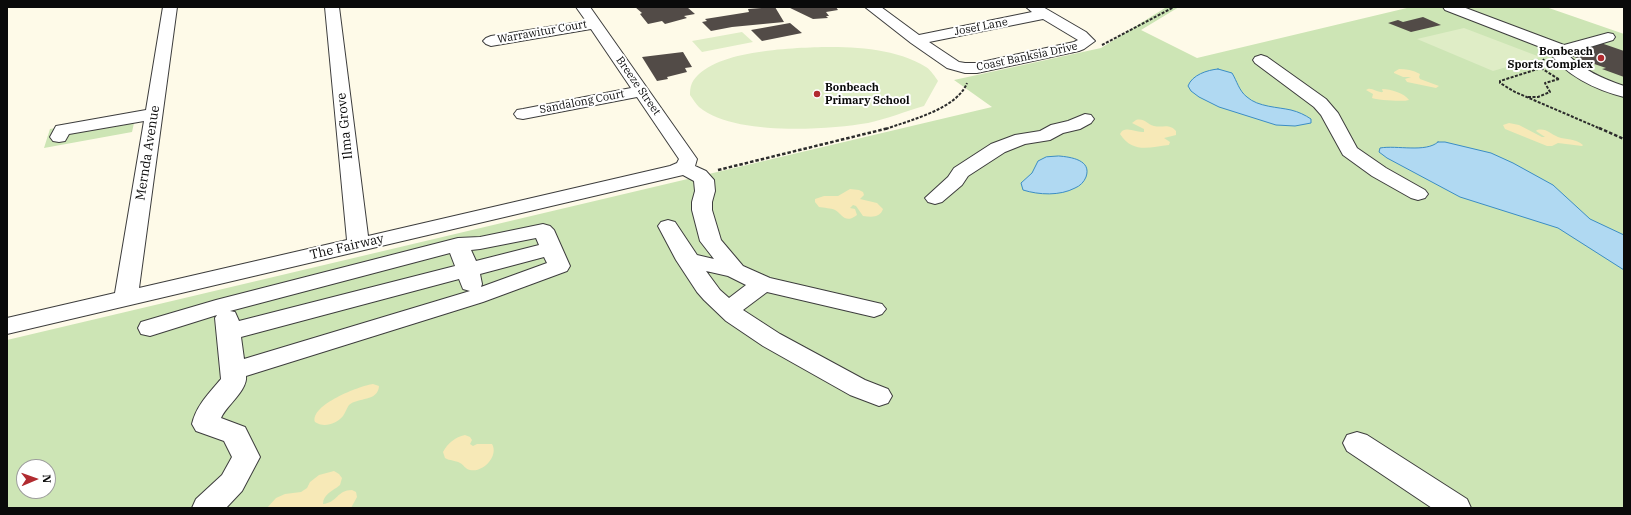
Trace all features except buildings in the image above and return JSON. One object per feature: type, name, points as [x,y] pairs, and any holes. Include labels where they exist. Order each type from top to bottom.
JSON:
[{"type":"street","name":"Mernda Avenue","points":[[126,299],[170,7]]},
{"type":"street","name":"Ilma Grove","points":[[332,7],[358,245]]},
{"type":"street","name":"Breeze Street","points":[[582,7],[688,159],[684,167]]},
{"type":"street","name":"Coast Banksia Drive","points":[[872,7],[916,40],[953,65],[971,69],[1079,46],[1087,41],[1082,35],[1039,11]]},
{"type":"street","points":[[1450,7],[1563,50],[1608,37]]},
{"type":"street","name":"Josef Lane","points":[[916,40],[1039,11]]},
{"type":"street","name":"Warrawitur Court","points":[[491,41],[594,24]]},
{"type":"street","points":[[1556,47],[1556,50],[1562,59],[1576,70],[1593,80],[1624,92]]},
{"type":"street","points":[[1261,60],[1320,103],[1329,113],[1350,151],[1379,172],[1418,194]]},
{"type":"street","name":"Sandalong Court","points":[[523,114],[641,91]]},
{"type":"street","points":[[59,137],[62,130],[154,114]]},
{"type":"street","points":[[935,198],[955,181],[961,172],[998,148],[1021,139],[1044,136],[1057,129],[1074,125],[1085,119]]},
{"type":"street","points":[[684,167],[699,175],[704,180],[705,190],[702,210],[711,241],[735,271]]},
{"type":"street","name":"The Fairway","points":[[7,326],[675,171],[684,167]]},
{"type":"street","points":[[668,226],[687,260],[712,294],[728,310],[758,333],[854,386],[879,396]]},
{"type":"street","points":[[150,328],[224,305],[458,244],[480,243],[543,230],[559,266],[475,297],[234,371]]},
{"type":"street","points":[[458,244],[468,270],[475,297]]},
{"type":"street","points":[[229,332],[551,249]]},
{"type":"street","points":[[318,254],[324,278]]},
{"type":"street","points":[[687,260],[735,271],[763,284],[874,309]]},
{"type":"street","points":[[728,310],[763,284]]},
{"type":"street","points":[[207,508],[232,483],[246,457],[235,434],[206,424],[208,414],[234,381],[229,332],[224,305]]},
{"type":"street","points":[[1357,443],[1456,508]]},
{"type":"path","points":[[1167,7],[1173,8]]},
{"type":"path","points":[[1099,47],[1173,8]]},
{"type":"path","points":[[1545,59],[1539,67],[1541,68],[1500,81],[1502,85],[1526,97],[1624,139]]},
{"type":"path","points":[[1526,97],[1538,97],[1549,93],[1550,91],[1546,87],[1548,85],[1545,83],[1559,79]]},
{"type":"path","points":[[714,171],[884,130],[942,109],[965,88],[968,82]]},
{"type":"green space","points":[[1162,7],[1179,7],[1141,30],[1197,58],[1411,7],[1546,7],[1624,34],[1624,508],[7,508],[7,340],[992,107],[954,80],[1101,48],[1165,8]]},
{"type":"green space","points":[[1464,28],[1540,57],[1493,71],[1417,39]]},
{"type":"green space","points":[[742,32],[753,42],[702,52],[692,41]]},
{"type":"green space","points":[[825,47],[877,50],[903,56],[926,67],[938,81],[924,106],[868,123],[829,128],[805,129],[757,127],[734,123],[715,116],[699,107],[690,95],[692,83],[701,72],[733,57],[773,50]]},
{"type":"green space","points":[[136,114],[132,132],[44,148],[50,129]]},
{"type":"sand","points":[[1399,69],[1410,70],[1420,74],[1420,79],[1439,86],[1436,88],[1407,82],[1405,79],[1411,77],[1403,77],[1394,73]]},
{"type":"sand","points":[[1368,89],[1383,92],[1382,89],[1401,93],[1409,100],[1396,101],[1375,99],[1372,98],[1373,94],[1366,90]]},
{"type":"sand","points":[[1136,120],[1144,120],[1154,126],[1171,127],[1176,131],[1176,135],[1164,138],[1170,142],[1169,145],[1149,148],[1136,147],[1125,140],[1120,134],[1125,130],[1144,132],[1144,129],[1132,123]]},
{"type":"sand","points":[[1509,123],[1519,125],[1542,137],[1545,137],[1536,131],[1537,130],[1546,131],[1558,137],[1574,140],[1583,145],[1558,143],[1552,146],[1547,146],[1505,129],[1503,125]]},
{"type":"sand","points":[[850,189],[863,192],[864,195],[860,199],[877,203],[883,209],[882,212],[875,216],[863,216],[856,206],[853,205],[850,208],[855,209],[857,215],[853,218],[847,219],[835,210],[819,207],[815,202],[815,199],[824,196],[838,196]]},
{"type":"sand","points":[[373,384],[379,386],[375,395],[349,405],[343,416],[337,421],[326,425],[315,422],[315,416],[327,403],[347,392]]},
{"type":"sand","points":[[465,435],[470,437],[472,440],[470,444],[473,446],[477,444],[492,444],[494,449],[492,458],[480,469],[470,470],[458,462],[445,458],[443,452],[447,446],[455,439]]},
{"type":"sand","points":[[334,471],[342,478],[340,485],[327,495],[323,501],[323,504],[328,503],[343,492],[352,490],[356,492],[357,497],[351,508],[267,508],[276,498],[285,494],[301,492],[307,488],[310,482],[319,475]]},
{"type":"water","points":[[1218,69],[1232,73],[1244,95],[1257,103],[1291,110],[1311,119],[1311,123],[1295,126],[1276,125],[1219,107],[1199,97],[1191,91],[1188,86],[1196,76]]},
{"type":"water","points":[[1438,142],[1445,142],[1491,153],[1513,163],[1553,185],[1590,219],[1624,235],[1624,270],[1558,228],[1460,197],[1387,158],[1379,152],[1380,148],[1419,148],[1433,145]]},
{"type":"water","points":[[1046,157],[1069,157],[1083,163],[1087,171],[1086,177],[1082,184],[1069,191],[1049,194],[1023,190],[1021,183],[1032,173],[1038,161]]},
{"type":"place","name":"Bonbeach Sports Complex","points":[[1601,58]]},
{"type":"place","name":"Bonbeach Primary School","points":[[817,94]]}]
